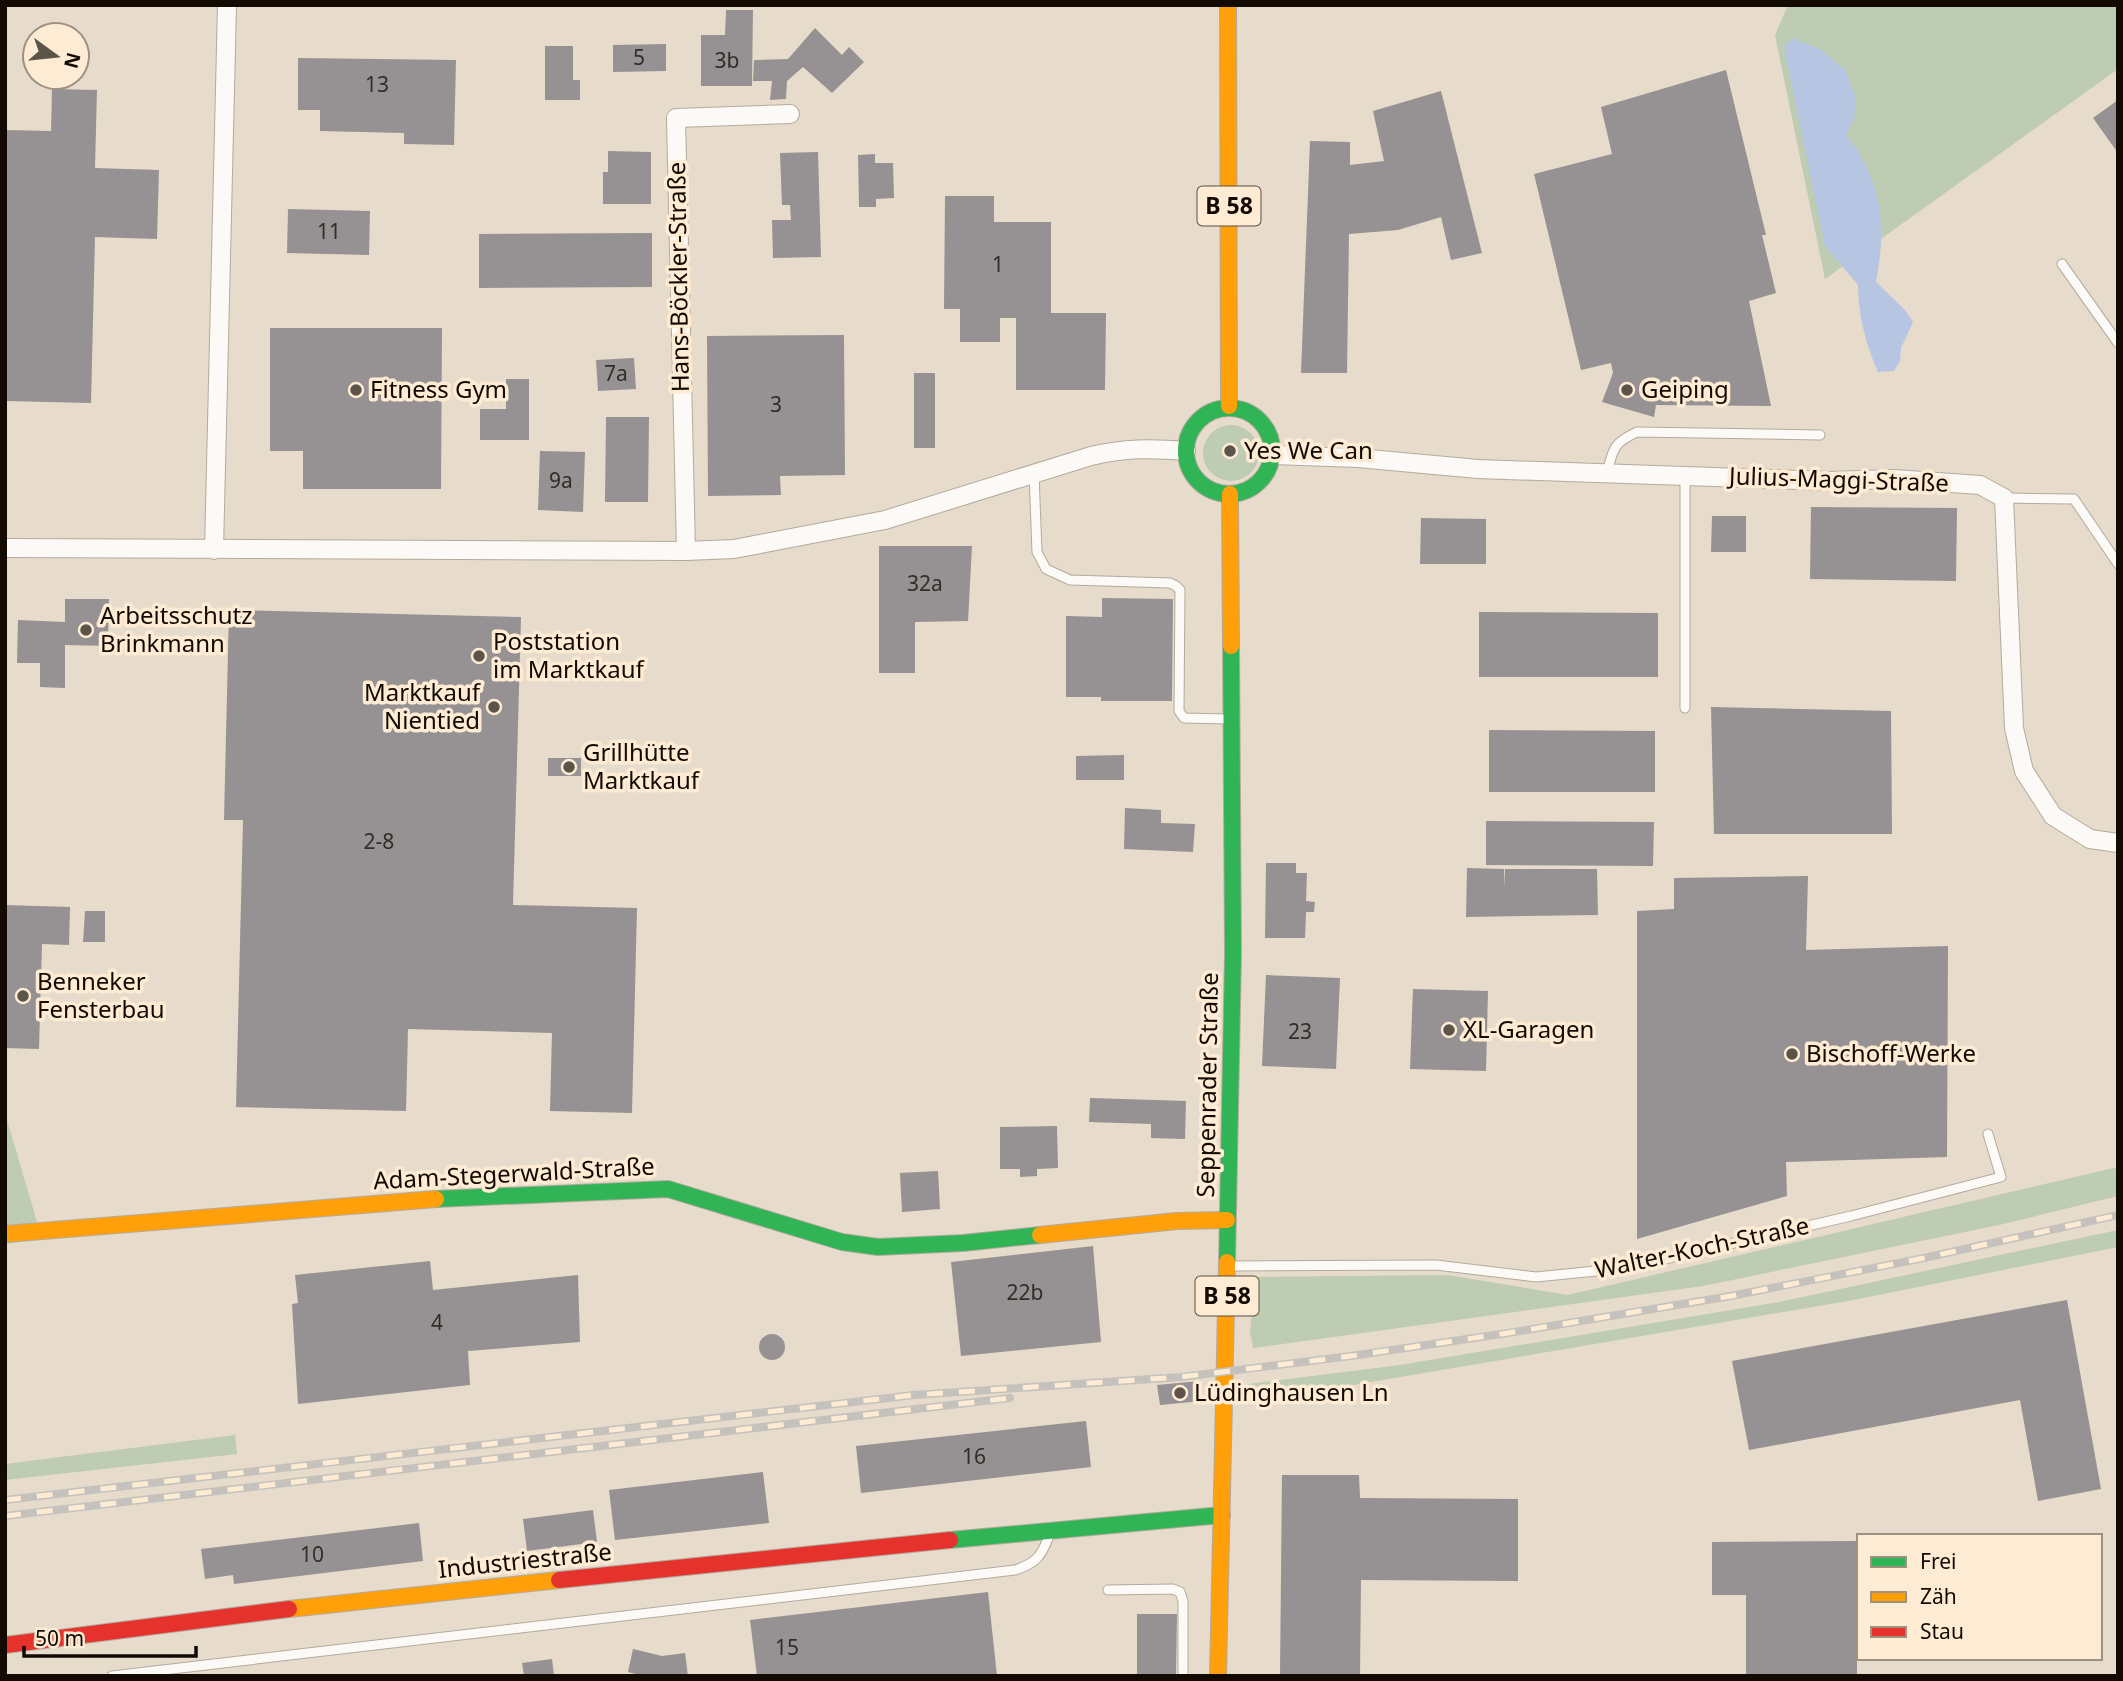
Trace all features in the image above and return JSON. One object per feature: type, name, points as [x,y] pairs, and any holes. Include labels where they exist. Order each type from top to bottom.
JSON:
[{"type":"street","points":[[214,550],[227,5]]},
{"type":"street","name":"B 58","points":[[1228,5],[1229,406]]},
{"type":"street","name":"Hans-Böckler-Straße","points":[[686,551],[676,118],[790,114]]},
{"type":"street","points":[[1229,406],[1248,411],[1262,422],[1270,437],[1272,455],[1268,470],[1259,482],[1246,491],[1230,494],[1213,491],[1199,482],[1189,468],[1186,451],[1189,434],[1199,419],[1214,410],[1229,406]]},
{"type":"street","points":[[5,548],[734,549],[885,520],[1034,473],[1122,449],[1186,451]]},
{"type":"street","name":"Julius-Maggi-Straße","points":[[1272,455],[1357,458],[1478,469],[1829,481],[1894,479],[1980,485],[2004,498]]},
{"type":"street","name":"Seppenrader Straße","points":[[1219,1676],[1233,940],[1230,494]]},
{"type":"street","points":[[2004,498],[2014,728],[2024,771],[2053,816],[2090,839],[2118,842]]},
{"type":"street","name":"Adam-Stegerwald-Straße","points":[[5,1234],[444,1198],[667,1189],[842,1242],[878,1247],[963,1244],[1177,1221],[1227,1220]]},
{"type":"street","name":"Industriestraße","points":[[5,1645],[261,1612],[838,1551],[1222,1515]]},
{"type":"lane","points":[[2062,264],[2118,343]]},
{"type":"lane","points":[[1606,473],[1613,449],[1621,439],[1637,432],[1820,435]]},
{"type":"lane","points":[[1034,473],[1037,552],[1045,569],[1070,580],[1176,586],[1180,590],[1181,714],[1184,718],[1233,719]]},
{"type":"lane","points":[[1685,475],[1685,708]]},
{"type":"lane","points":[[2004,498],[2074,499],[2118,564]]},
{"type":"lane","name":"Walter-Koch-Straße","points":[[1227,1266],[1436,1265],[1535,1277],[1626,1268],[1851,1216],[2001,1177],[1988,1134]]},
{"type":"lane","points":[[112,1676],[1015,1570],[1031,1565],[1042,1553],[1050,1531]]},
{"type":"lane","points":[[1108,1590],[1173,1589],[1180,1592],[1183,1601],[1183,1676]]},
{"type":"green space","points":[[1788,5],[2118,5],[2118,69],[1825,279],[1775,35]]},
{"type":"green space","points":[[1231,425],[1242,427],[1251,433],[1257,442],[1257,464],[1251,473],[1242,479],[1231,481],[1220,479],[1211,473],[1205,464],[1203,453],[1205,442],[1211,433],[1220,427]]},
{"type":"green space","points":[[5,1113],[42,1239],[5,1244]]},
{"type":"green space","points":[[2118,1167],[2118,1196],[1999,1225],[1703,1286],[1253,1348],[1250,1331],[1256,1277],[1448,1275],[1568,1295]]},
{"type":"green space","points":[[2118,1230],[2118,1247],[1848,1301],[1353,1385],[1247,1396],[1248,1384],[1400,1365],[1779,1302]]},
{"type":"green space","points":[[235,1435],[237,1454],[5,1480],[5,1464]]},
{"type":"water","points":[[1792,38],[1821,50],[1845,70],[1856,99],[1854,120],[1846,134],[1867,169],[1879,204],[1881,241],[1876,282],[1905,310],[1913,322],[1894,371],[1878,372],[1864,329],[1858,285],[1825,246],[1784,47]]},
{"type":"building","points":[[726,10],[753,10],[752,86],[701,86],[701,35],[725,35]]},
{"type":"building","points":[[815,28],[842,55],[849,47],[864,62],[832,93],[803,67],[787,81],[786,99],[770,100],[772,81],[753,81],[754,60],[788,59]]},
{"type":"building","points":[[666,44],[666,71],[613,72],[613,45]]},
{"type":"building","points":[[545,46],[573,46],[573,80],[580,80],[580,100],[545,100]]},
{"type":"building","points":[[298,58],[456,60],[454,145],[404,144],[404,133],[320,131],[320,110],[298,110]]},
{"type":"building","points":[[1726,70],[1766,235],[1762,235],[1776,293],[1749,301],[1771,406],[1656,405],[1654,417],[1602,402],[1613,373],[1611,363],[1581,370],[1534,174],[1612,154],[1601,107]]},
{"type":"building","points":[[97,90],[95,168],[159,170],[157,239],[95,237],[91,403],[5,401],[5,130],[51,131],[52,91]]},
{"type":"building","points":[[1441,91],[1482,253],[1451,260],[1441,217],[1398,230],[1349,234],[1347,373],[1301,373],[1310,141],[1350,142],[1350,165],[1384,161],[1373,111]]},
{"type":"building","points":[[2118,100],[2118,153],[2093,118]]},
{"type":"building","points":[[608,151],[651,152],[651,204],[603,204],[603,172],[608,172]]},
{"type":"building","points":[[818,152],[821,257],[773,258],[772,220],[791,220],[790,205],[782,205],[780,153]]},
{"type":"building","points":[[875,154],[875,163],[893,163],[894,198],[876,199],[876,207],[859,207],[858,155]]},
{"type":"building","points":[[945,196],[994,196],[994,222],[1051,222],[1051,313],[1106,313],[1105,390],[1016,390],[1016,318],[1000,318],[1000,342],[960,342],[960,309],[944,309]]},
{"type":"building","points":[[288,209],[370,211],[369,255],[287,253]]},
{"type":"building","points":[[652,233],[652,287],[479,288],[479,234]]},
{"type":"building","name":"Fitness Gym","points":[[270,328],[442,328],[441,489],[303,489],[303,451],[270,451]]},
{"type":"building","points":[[844,335],[845,475],[780,476],[781,495],[708,496],[707,336]]},
{"type":"building","points":[[634,358],[636,389],[598,391],[596,360]]},
{"type":"building","points":[[914,373],[935,373],[935,448],[914,448]]},
{"type":"building","points":[[506,379],[529,379],[529,440],[480,440],[480,409],[506,409]]},
{"type":"building","points":[[606,417],[649,417],[648,502],[605,502]]},
{"type":"building","points":[[540,451],[585,452],[583,512],[538,510]]},
{"type":"building","points":[[1811,507],[1957,508],[1956,581],[1810,579]]},
{"type":"building","points":[[1712,516],[1746,516],[1746,552],[1711,552]]},
{"type":"building","points":[[1421,518],[1486,519],[1486,564],[1420,564]]},
{"type":"building","points":[[879,546],[972,546],[968,621],[915,622],[915,673],[879,673]]},
{"type":"building","points":[[1102,598],[1173,599],[1172,701],[1101,701],[1101,697],[1066,697],[1066,616],[1102,617]]},
{"type":"building","points":[[65,599],[109,599],[108,646],[65,645],[65,688],[40,687],[40,663],[17,663],[18,620],[65,622]]},
{"type":"building","points":[[229,610],[521,617],[513,905],[637,908],[632,1113],[550,1111],[552,1033],[408,1029],[406,1111],[236,1107],[243,820],[224,820]]},
{"type":"building","points":[[1479,612],[1658,613],[1658,677],[1479,677]]},
{"type":"building","points":[[1711,707],[1891,711],[1892,834],[1714,834]]},
{"type":"building","points":[[1489,730],[1655,731],[1655,792],[1489,792]]},
{"type":"building","points":[[1124,755],[1124,780],[1076,780],[1076,756]]},
{"type":"building","points":[[548,758],[581,758],[581,776],[548,776]]},
{"type":"building","points":[[1125,808],[1161,810],[1161,823],[1195,824],[1193,852],[1124,849]]},
{"type":"building","points":[[1486,821],[1654,822],[1653,866],[1486,865]]},
{"type":"building","points":[[1266,863],[1296,863],[1296,873],[1307,873],[1306,901],[1315,902],[1314,912],[1306,912],[1305,938],[1265,938]]},
{"type":"building","points":[[1467,868],[1504,869],[1504,889],[1505,869],[1597,869],[1598,915],[1466,917]]},
{"type":"building","name":"Bischoff-Werke","points":[[1808,876],[1806,950],[1948,946],[1947,1157],[1786,1162],[1787,1196],[1637,1239],[1637,911],[1674,909],[1674,878]]},
{"type":"building","name":"Benneker Fensterbau","points":[[5,905],[70,907],[69,945],[42,944],[39,1049],[5,1048]]},
{"type":"building","points":[[85,911],[105,911],[105,942],[83,942]]},
{"type":"building","points":[[1266,975],[1340,978],[1336,1069],[1262,1066]]},
{"type":"building","name":"XL-Garagen","points":[[1413,989],[1488,991],[1486,1071],[1410,1069]]},
{"type":"building","points":[[1090,1098],[1186,1101],[1185,1139],[1151,1138],[1151,1124],[1089,1122]]},
{"type":"building","points":[[1057,1126],[1058,1168],[1037,1169],[1037,1176],[1020,1177],[1020,1169],[1000,1169],[1000,1127]]},
{"type":"building","points":[[938,1171],[940,1209],[902,1212],[900,1173]]},
{"type":"building","points":[[1093,1246],[1101,1342],[961,1356],[951,1262]]},
{"type":"building","points":[[430,1261],[433,1290],[578,1275],[580,1342],[468,1351],[470,1385],[298,1404],[292,1304],[298,1303],[295,1275]]},
{"type":"building","points":[[2067,1300],[2101,1489],[2038,1501],[2020,1400],[1749,1450],[1732,1361]]},
{"type":"building","points":[[772,1334],[781,1338],[785,1347],[781,1356],[772,1360],[763,1356],[759,1347],[763,1338]]},
{"type":"building","name":"Lüdinghausen Ln","points":[[1200,1381],[1202,1401],[1160,1405],[1157,1385]]},
{"type":"building","points":[[1086,1421],[1091,1467],[861,1493],[856,1446]]},
{"type":"building","points":[[763,1472],[769,1523],[615,1540],[609,1490]]},
{"type":"building","points":[[1282,1475],[1359,1475],[1360,1498],[1518,1499],[1518,1581],[1361,1580],[1360,1676],[1280,1676]]},
{"type":"building","points":[[593,1510],[597,1542],[527,1551],[523,1519]]},
{"type":"building","points":[[419,1523],[423,1561],[234,1584],[233,1575],[205,1579],[201,1549]]},
{"type":"building","points":[[1857,1541],[1857,1660],[2056,1661],[1857,1661],[1857,1676],[1746,1676],[1746,1595],[1712,1595],[1712,1542]]},
{"type":"building","points":[[988,1592],[997,1676],[757,1676],[750,1620]]},
{"type":"building","points":[[1137,1614],[1177,1614],[1176,1676],[1137,1676]]},
{"type":"building","points":[[633,1649],[662,1656],[685,1653],[688,1676],[643,1676],[628,1672]]},
{"type":"building","points":[[552,1659],[554,1676],[524,1676],[522,1663]]},
{"type":"railway","points":[[5,1500],[914,1395],[1181,1377],[1351,1356],[1731,1296],[1924,1258],[2118,1215]]},
{"type":"railway","points":[[5,1516],[1010,1398]]},
{"type":"traffic: fast","points":[[1229,408],[1253,415],[1265,427],[1272,451],[1265,475],[1253,487],[1229,494],[1205,487],[1193,475],[1186,451],[1193,427],[1205,415],[1229,408]]},
{"type":"traffic: fast","points":[[1227,1262],[1233,953],[1231,646]]},
{"type":"traffic: fast","points":[[436,1199],[668,1189],[842,1242],[878,1247],[963,1243],[1040,1235]]},
{"type":"traffic: fast","points":[[950,1540],[1222,1515]]},
{"type":"traffic: slow","points":[[1228,5],[1229,406]]},
{"type":"traffic: slow","points":[[1230,494],[1231,646]]},
{"type":"traffic: slow","points":[[5,1234],[436,1199]]},
{"type":"traffic: slow","points":[[1040,1235],[1177,1221],[1227,1220]]},
{"type":"traffic: slow","points":[[1218,1676],[1227,1262]]},
{"type":"traffic: slow","points":[[289,1609],[559,1580]]},
{"type":"traffic: jam","points":[[559,1580],[950,1540]]},
{"type":"traffic: jam","points":[[5,1645],[289,1609]]},
{"type":"place","name":"Fitness Gym","points":[[356,390]]},
{"type":"place","name":"Geiping","points":[[1627,390]]},
{"type":"place","name":"Yes We Can","points":[[1230,451]]},
{"type":"place","name":"Arbeitsschutz Brinkmann","points":[[86,630]]},
{"type":"place","name":"Poststation im Marktkauf","points":[[479,656]]},
{"type":"place","name":"Marktkauf Nientied","points":[[494,707]]},
{"type":"place","name":"Grillhütte Marktkauf","points":[[569,767]]},
{"type":"place","name":"Benneker Fensterbau","points":[[23,996]]},
{"type":"place","name":"XL-Garagen","points":[[1449,1030]]},
{"type":"place","name":"Bischoff-Werke","points":[[1792,1054]]},
{"type":"place","name":"Lüdinghausen Ln","points":[[1180,1393]]}]
